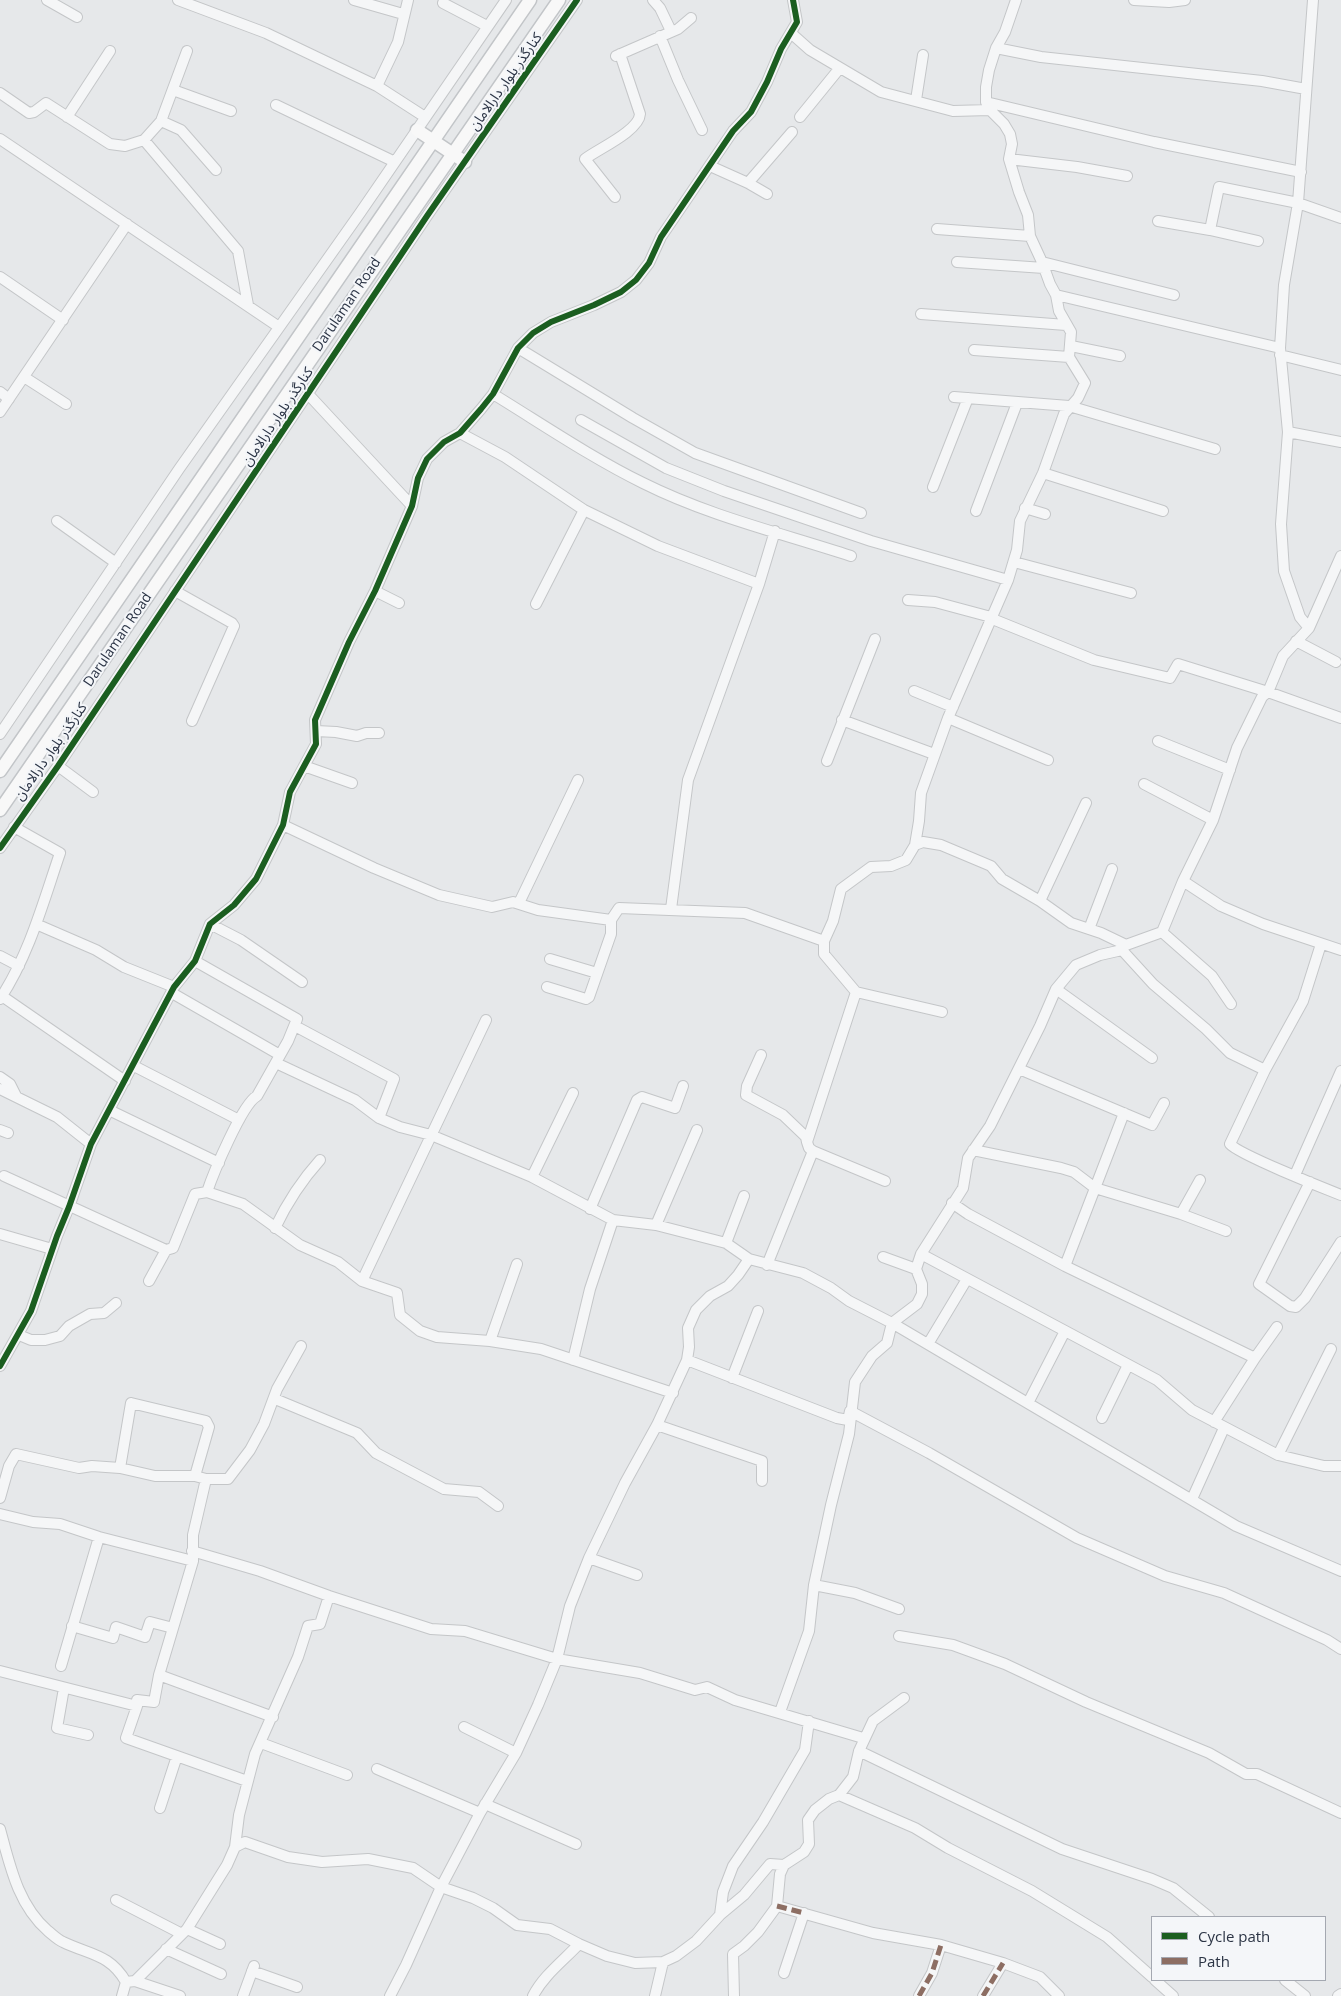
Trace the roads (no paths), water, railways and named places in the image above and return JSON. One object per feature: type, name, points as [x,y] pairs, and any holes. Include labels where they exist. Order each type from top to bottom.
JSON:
[{"type":"main road","name":"Darulaman Road","points":[[0,771],[530,0]]},
{"type":"main road","name":"Darulaman Road","points":[[0,810],[558,0]]},
{"type":"main road","points":[[417,130],[465,162]]},
{"type":"street","points":[[47,0],[78,18]]},
{"type":"street","points":[[178,0],[266,33],[377,86],[425,117]]},
{"type":"street","points":[[354,0],[404,14]]},
{"type":"street","points":[[377,86],[398,42],[408,0]]},
{"type":"street","points":[[0,734],[179,469],[395,162],[506,0]]},
{"type":"street","name":"کنارگذر بلوار دارالامان","points":[[0,848],[58,766],[465,162],[577,0]]},
{"type":"street","points":[[653,0],[660,8],[671,31]]},
{"type":"street","points":[[0,1366],[31,1311],[52,1249],[70,1207],[91,1144],[173,990],[194,960],[210,924],[234,905],[256,879],[283,825],[290,792],[316,744],[315,720],[412,506],[416,485],[427,459],[444,442],[460,433],[493,394],[518,348],[533,333],[551,322],[622,292],[636,280],[649,263],[661,237],[733,131],[750,112],[767,82],[781,49],[792,34],[797,22],[793,0]]},
{"type":"street","points":[[942,1012],[856,992],[824,954],[824,941],[833,921],[841,889],[871,867],[890,866],[906,860],[915,845],[919,821],[920,793],[934,754],[1008,580],[1014,562],[1020,521],[1025,508],[1043,473],[1061,420],[1069,406],[1078,398],[1085,383],[1070,352],[1071,332],[1059,311],[1056,294],[1030,236],[1028,215],[1009,158],[1012,144],[1010,134],[988,106],[986,87],[996,48],[1005,32],[1016,0]]},
{"type":"street","points":[[1134,0],[1169,2],[1185,0]]},
{"type":"street","points":[[1310,628],[1300,617],[1284,571],[1280,524],[1288,432],[1280,351],[1284,285],[1298,203],[1301,172],[1313,0]]},
{"type":"street","points":[[442,2],[487,26]]},
{"type":"street","points":[[615,197],[585,159],[624,135],[640,118],[618,55],[678,28],[691,18]]},
{"type":"street","points":[[792,34],[810,50],[839,69],[881,92],[953,110],[988,106],[1301,172]]},
{"type":"street","points":[[660,36],[678,80],[702,130]]},
{"type":"street","points":[[996,48],[1041,58],[1262,81],[1306,89]]},
{"type":"street","points":[[67,117],[110,51]]},
{"type":"street","points":[[0,93],[26,112],[34,112],[46,103],[110,144],[125,146],[144,140],[160,121],[187,51]]},
{"type":"street","points":[[916,100],[923,55]]},
{"type":"street","points":[[800,117],[839,69]]},
{"type":"street","points":[[173,90],[230,111]]},
{"type":"street","points":[[276,105],[395,162]]},
{"type":"street","points":[[160,121],[182,130],[216,170]]},
{"type":"street","points":[[748,183],[792,132]]},
{"type":"street","points":[[0,139],[279,326]]},
{"type":"street","points":[[144,140],[238,251],[248,305]]},
{"type":"street","points":[[1009,158],[1127,176]]},
{"type":"street","points":[[710,166],[767,194]]},
{"type":"street","points":[[1210,230],[1219,187],[1298,203],[1341,218]]},
{"type":"street","points":[[1158,222],[1210,230],[1258,241]]},
{"type":"street","points":[[0,412],[127,224]]},
{"type":"street","points":[[937,229],[1030,236]]},
{"type":"street","points":[[957,262],[1043,265],[1174,295]]},
{"type":"street","points":[[0,277],[63,320]]},
{"type":"street","points":[[1056,294],[1280,351],[1341,370]]},
{"type":"street","points":[[921,314],[1066,325]]},
{"type":"street","points":[[518,348],[632,418],[695,453],[861,513]]},
{"type":"street","points":[[974,350],[1070,352],[1120,356]]},
{"type":"street","points":[[24,377],[66,404]]},
{"type":"street","points":[[0,392],[9,399]]},
{"type":"street","points":[[308,394],[412,506]]},
{"type":"street","points":[[493,394],[558,435],[643,483],[727,519],[775,531],[851,556]]},
{"type":"street","points":[[954,397],[1069,406],[1215,449]]},
{"type":"street","points":[[933,487],[968,398]]},
{"type":"street","points":[[976,511],[1017,402]]},
{"type":"street","points":[[582,420],[666,468],[724,491],[871,541],[1008,580]]},
{"type":"street","points":[[1288,432],[1341,442]]},
{"type":"street","points":[[460,433],[504,457],[584,510],[658,546],[759,584]]},
{"type":"street","points":[[1043,473],[1163,511]]},
{"type":"street","points":[[1025,508],[1046,514]]},
{"type":"street","points":[[536,604],[584,510]]},
{"type":"street","points":[[57,521],[116,563]]},
{"type":"street","points":[[671,909],[688,780],[759,584],[775,531]]},
{"type":"street","points":[[687,1360],[837,1418],[848,1420],[855,1382],[872,1356],[887,1343],[892,1323],[917,1304],[922,1294],[922,1284],[916,1268],[921,1254],[963,1188],[968,1158],[990,1126],[1040,1026],[1056,989],[1076,966],[1162,932],[1183,881],[1213,820],[1237,748],[1262,696],[1268,692],[1283,656],[1310,628],[1341,556]]},
{"type":"street","points":[[1014,562],[1130,593]]},
{"type":"street","points":[[175,591],[232,623],[234,626],[192,721]]},
{"type":"street","points":[[375,591],[399,603]]},
{"type":"street","points":[[908,600],[930,601],[991,618],[1102,663],[1170,678],[1178,664],[1268,692],[1341,718]]},
{"type":"street","points":[[827,761],[875,639]]},
{"type":"street","points":[[1296,641],[1336,662]]},
{"type":"street","points":[[914,691],[953,707]]},
{"type":"street","points":[[948,718],[1048,760]]},
{"type":"street","points":[[842,720],[934,754]]},
{"type":"street","points":[[316,731],[357,736],[366,733],[379,734]]},
{"type":"street","points":[[1158,740],[1230,770]]},
{"type":"street","points":[[58,766],[93,792]]},
{"type":"street","points":[[304,766],[352,783]]},
{"type":"street","points":[[519,903],[578,780]]},
{"type":"street","points":[[1144,784],[1213,820]]},
{"type":"street","points":[[1040,901],[1086,803]]},
{"type":"street","points":[[283,825],[374,868],[439,894],[492,907],[513,902],[538,910],[611,920]]},
{"type":"street","points":[[14,827],[60,853],[36,924],[19,966],[1,997],[125,1081]]},
{"type":"street","points":[[915,845],[923,842],[941,845],[991,866],[1002,879],[1040,901],[1071,923],[1089,929],[1124,948],[1152,984],[1206,1029],[1230,1052],[1265,1070]]},
{"type":"street","points":[[1089,929],[1112,869]]},
{"type":"street","points":[[1183,881],[1222,906],[1263,924],[1341,950]]},
{"type":"street","points":[[548,987],[588,998],[611,934],[611,920],[619,908],[745,913],[824,941]]},
{"type":"street","points":[[36,924],[96,950],[124,967],[173,990],[278,1059],[355,1100],[379,1118],[400,1127],[431,1135],[532,1177],[612,1220],[656,1225],[726,1243],[749,1260],[803,1273],[831,1288],[849,1301],[928,1344],[1236,1526],[1341,1571]]},
{"type":"street","points":[[210,924],[241,940],[302,982]]},
{"type":"street","points":[[1162,932],[1212,976],[1231,1004]]},
{"type":"street","points":[[1321,944],[1303,1001],[1265,1070],[1230,1144],[1232,1147],[1248,1155],[1341,1195]]},
{"type":"street","points":[[0,956],[19,966]]},
{"type":"street","points":[[550,959],[597,973]]},
{"type":"street","points":[[194,960],[297,1019],[296,1026],[257,1096],[252,1099],[239,1120],[207,1192]]},
{"type":"street","points":[[1056,989],[1152,1058]]},
{"type":"street","points":[[767,1265],[810,1147],[856,992]]},
{"type":"street","points":[[362,1281],[486,1020]]},
{"type":"street","points":[[296,1026],[394,1079],[379,1118]]},
{"type":"street","points":[[761,1055],[747,1086],[746,1095],[783,1114],[806,1137],[810,1147],[885,1181]]},
{"type":"street","points":[[134,1066],[239,1120]]},
{"type":"street","points":[[1018,1069],[1152,1125],[1164,1104]]},
{"type":"street","points":[[1295,1175],[1341,1071]]},
{"type":"street","points":[[0,1077],[10,1084],[16,1096]]},
{"type":"street","points":[[590,1209],[638,1100],[642,1097],[674,1108],[683,1086]]},
{"type":"street","points":[[0,1088],[57,1117],[91,1144]]},
{"type":"street","points":[[532,1177],[573,1093]]},
{"type":"street","points":[[109,1110],[219,1163]]},
{"type":"street","points":[[1065,1266],[1124,1113]]},
{"type":"street","points":[[656,1225],[697,1130]]},
{"type":"street","points":[[973,1150],[1074,1172],[1095,1188],[1182,1214],[1226,1231]]},
{"type":"street","points":[[275,1228],[287,1202],[306,1175],[320,1160]]},
{"type":"street","points":[[4,1176],[166,1250],[172,1248],[178,1238],[195,1194],[207,1192],[243,1204],[300,1245],[338,1262],[362,1281],[397,1293],[400,1315],[420,1331],[437,1337],[490,1341],[541,1349],[672,1393]]},
{"type":"street","points":[[1182,1214],[1200,1180]]},
{"type":"street","points":[[1310,1182],[1259,1284],[1290,1306],[1296,1307],[1305,1298],[1341,1242]]},
{"type":"street","points":[[726,1243],[744,1196]]},
{"type":"street","points":[[952,1203],[968,1214],[1065,1266],[1255,1358]]},
{"type":"street","points":[[573,1360],[590,1289],[612,1220]]},
{"type":"street","points":[[0,1234],[52,1249]]},
{"type":"street","points":[[149,1281],[166,1250]]},
{"type":"street","points":[[921,1254],[1157,1380],[1192,1410],[1224,1428],[1278,1455],[1324,1466],[1341,1466]]},
{"type":"street","points":[[883,1257],[916,1268]]},
{"type":"street","points":[[390,1996],[406,1966],[441,1887],[482,1808],[516,1753],[557,1659],[570,1606],[589,1558],[625,1484],[657,1426],[687,1360],[689,1347],[688,1328],[696,1310],[710,1296],[728,1286],[749,1260]]},
{"type":"street","points":[[490,1341],[517,1264]]},
{"type":"street","points":[[928,1344],[967,1279]]},
{"type":"street","points":[[19,1335],[31,1340],[45,1340],[60,1336],[69,1326],[90,1314],[104,1313],[116,1303]]},
{"type":"street","points":[[732,1378],[758,1311]]},
{"type":"street","points":[[1214,1422],[1255,1358],[1278,1327]]},
{"type":"street","points":[[1028,1403],[1064,1331]]},
{"type":"street","points":[[0,1498],[9,1466],[16,1454],[80,1468],[92,1466],[120,1468],[155,1476],[195,1476],[206,1479],[228,1479],[250,1450],[277,1389],[301,1346]]},
{"type":"street","points":[[1278,1455],[1331,1349]]},
{"type":"street","points":[[1102,1418],[1128,1365]]},
{"type":"street","points":[[274,1399],[357,1433],[376,1453],[444,1489],[479,1492],[498,1506]]},
{"type":"street","points":[[120,1468],[131,1403],[206,1421],[209,1427],[195,1476]]},
{"type":"street","points":[[780,1712],[809,1631],[814,1585],[849,1434],[850,1411]]},
{"type":"street","points":[[850,1411],[929,1453],[1077,1538],[1165,1576],[1224,1593],[1327,1640],[1341,1649]]},
{"type":"street","points":[[657,1426],[762,1461],[762,1482]]},
{"type":"street","points":[[1192,1499],[1224,1428]]},
{"type":"street","points":[[206,1479],[198,1510],[192,1556],[154,1702],[137,1700],[137,1706],[126,1738],[247,1781]]},
{"type":"street","points":[[0,1514],[33,1522],[60,1524],[99,1537],[260,1570],[329,1596],[431,1629],[465,1631],[557,1659],[640,1673],[695,1690],[707,1687],[735,1700],[863,1738]]},
{"type":"street","points":[[61,1666],[99,1537]]},
{"type":"street","points":[[589,1558],[637,1575]]},
{"type":"street","points":[[814,1585],[854,1593],[899,1609]]},
{"type":"street","points":[[122,1996],[130,1981],[184,1932],[227,1865],[235,1847],[239,1815],[247,1781],[261,1743],[298,1657],[308,1626],[320,1624],[329,1596]]},
{"type":"street","points":[[72,1626],[113,1638],[116,1627],[144,1637],[150,1622],[174,1628]]},
{"type":"street","points":[[899,1636],[953,1645],[1005,1664],[1077,1698],[1208,1753],[1246,1774],[1257,1774],[1341,1814]]},
{"type":"street","points":[[0,1671],[137,1706]]},
{"type":"street","points":[[160,1675],[273,1717]]},
{"type":"street","points":[[64,1688],[57,1728],[88,1734]]},
{"type":"street","points":[[734,1996],[733,1954],[758,1932],[777,1906],[780,1874],[784,1865],[804,1852],[810,1844],[808,1820],[815,1810],[839,1794],[853,1777],[863,1738],[873,1720],[904,1698]]},
{"type":"street","points":[[720,1915],[723,1892],[733,1866],[763,1822],[805,1750],[809,1721]]},
{"type":"street","points":[[464,1727],[516,1753]]},
{"type":"street","points":[[261,1743],[347,1775]]},
{"type":"street","points":[[859,1750],[1062,1849],[1152,1879],[1173,1888],[1208,1916]]},
{"type":"street","points":[[160,1808],[177,1756]]},
{"type":"street","points":[[377,1769],[576,1844]]},
{"type":"street","points":[[839,1794],[915,1828],[948,1848],[1032,1891],[1107,1937],[1151,1976]]},
{"type":"street","points":[[0,1829],[22,1900],[37,1921],[62,1942],[101,1956],[119,1969],[130,1981],[180,1996]]},
{"type":"street","points":[[235,1847],[245,1842],[288,1857],[322,1862],[368,1859],[413,1868],[441,1887],[486,1905],[517,1925],[550,1929],[607,1956],[635,1963],[662,1962],[676,1956],[744,1895],[770,1864],[784,1865]]},
{"type":"street","points":[[116,1900],[184,1932],[220,1944]]},
{"type":"street","points":[[777,1906],[873,1933],[941,1945],[1003,1963],[1040,1977],[1060,1996]]},
{"type":"street","points":[[784,1973],[804,1913]]},
{"type":"street","points":[[533,1996],[540,1982],[579,1944]]},
{"type":"street","points":[[918,1996],[932,1973],[941,1945]]},
{"type":"street","points":[[166,1949],[221,1974]]},
{"type":"street","points":[[655,1996],[662,1962]]},
{"type":"street","points":[[983,1996],[1003,1963]]},
{"type":"street","points":[[243,1996],[253,1969],[297,1988]]},
{"type":"street","points":[[1156,1981],[1173,1996]]},
{"type":"street","points":[[1286,1981],[1305,1996]]}]
